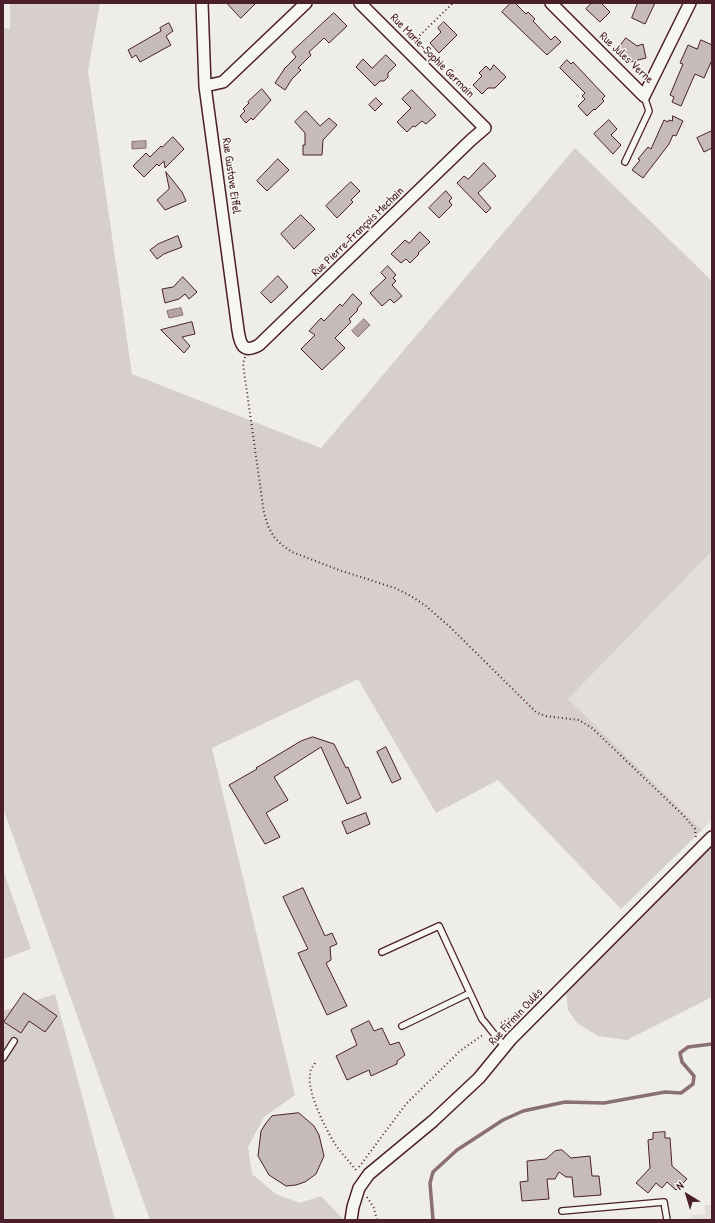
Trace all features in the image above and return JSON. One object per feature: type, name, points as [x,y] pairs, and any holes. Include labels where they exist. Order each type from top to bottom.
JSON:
[{"type":"street","name":"Rue Gustave Eiffel","points":[[202,3],[205,86],[238,330],[241,343],[246,349]]},
{"type":"street","points":[[205,86],[223,82],[306,3]]},
{"type":"street","name":"Rue Marie-Sophie Germain","points":[[360,3],[485,128]]},
{"type":"street","name":"Rue Jules Verne","points":[[551,3],[644,96],[690,3]]},
{"type":"street","name":"Rue Pierre-François Mechain","points":[[246,349],[251,349],[259,345],[485,128]]},
{"type":"street","name":"Rue Firmin Oulès","points":[[350,1220],[359,1188],[369,1174],[428,1126],[479,1078],[505,1046],[712,837]]},
{"type":"lane","points":[[625,162],[649,111],[644,96]]},
{"type":"lane","points":[[382,952],[439,926],[482,1019],[497,1039],[505,1046]]},
{"type":"lane","points":[[402,1026],[470,993]]},
{"type":"lane","points":[[3,1058],[14,1041]]},
{"type":"lane","points":[[562,1211],[664,1202],[667,1220]]},
{"type":"path","points":[[406,49],[453,3]]},
{"type":"path","points":[[246,349],[243,364],[258,479],[266,519],[277,541],[292,552],[309,559],[395,588],[411,596],[442,620],[532,709],[541,715],[549,717],[578,720],[592,728],[684,816],[696,832],[696,838],[704,846]]},
{"type":"path","points":[[359,1167],[406,1104],[449,1060],[484,1034]]},
{"type":"path","points":[[315,1063],[311,1069],[310,1075],[310,1085],[315,1102],[322,1120],[334,1143],[356,1170]]},
{"type":"path","points":[[367,1197],[374,1208],[377,1220]]},
{"type":"shaded area","points":[[10,3],[100,3],[88,71],[132,374],[321,448],[575,148],[712,281],[712,551],[568,699],[702,830],[621,909],[498,780],[436,813],[358,679],[212,748],[295,1095],[264,1117],[248,1147],[252,1174],[276,1194],[300,1203],[321,1196],[344,1220],[150,1220],[3,808],[3,28],[10,29]]},
{"type":"shaded area","points":[[146,141],[146,148],[132,149],[132,142]]},
{"type":"shaded area","points":[[181,308],[183,315],[169,318],[167,311]]},
{"type":"shaded area","points":[[364,319],[370,325],[358,337],[352,331]]},
{"type":"shaded area","points":[[712,551],[712,819],[702,830],[567,699]]},
{"type":"shaded area","points":[[712,844],[712,997],[627,1040],[598,1036],[577,1023],[568,1010],[566,992]]},
{"type":"shaded area","points":[[3,870],[31,949],[3,959]]},
{"type":"shaded area","points":[[55,994],[115,1220],[3,1220],[3,1011]]},
{"type":"shaded area","points":[[704,1205],[712,1205],[712,1220],[693,1220],[691,1215],[706,1214]]},
{"type":"building","points":[[227,3],[256,3],[241,18]]},
{"type":"building","points":[[511,3],[515,3],[526,14],[528,12],[535,19],[533,21],[551,40],[555,36],[561,42],[547,55],[502,12]]},
{"type":"building","points":[[592,3],[601,3],[610,12],[600,22],[586,9]]},
{"type":"building","points":[[638,3],[655,3],[645,24],[632,18]]},
{"type":"building","points":[[334,13],[347,26],[329,43],[324,38],[309,52],[311,55],[298,68],[301,70],[292,79],[285,90],[275,83],[285,68],[296,57],[292,52]]},
{"type":"building","points":[[444,22],[457,35],[439,53],[430,43],[441,32],[438,28]]},
{"type":"building","points":[[169,23],[173,31],[166,36],[171,45],[140,62],[136,55],[132,58],[128,50],[161,31],[160,28]]},
{"type":"building","points":[[626,38],[637,46],[643,44],[646,58],[630,62],[616,52]]},
{"type":"building","points":[[701,40],[712,45],[712,60],[704,78],[695,74],[681,106],[672,102],[674,97],[670,95],[683,64],[680,63],[688,45],[697,49]]},
{"type":"building","points":[[386,55],[396,65],[388,73],[388,77],[384,81],[380,81],[375,86],[356,67],[363,59],[372,68]]},
{"type":"building","points":[[567,60],[571,64],[573,62],[605,96],[602,99],[604,101],[587,116],[578,106],[585,99],[582,96],[585,93],[560,68]]},
{"type":"building","points":[[494,65],[506,77],[495,88],[488,88],[482,94],[473,85],[482,76],[479,73],[486,66],[490,70]]},
{"type":"building","points":[[262,89],[271,100],[253,120],[251,118],[246,123],[240,116],[245,111],[243,109]]},
{"type":"building","points":[[412,90],[436,115],[426,124],[422,121],[415,127],[413,126],[407,132],[397,122],[411,108],[402,99]]},
{"type":"building","points":[[376,98],[382,104],[375,111],[369,105]]},
{"type":"building","points":[[306,111],[320,126],[329,118],[337,125],[323,140],[322,155],[303,155],[305,133],[295,122]]},
{"type":"building","points":[[673,116],[683,121],[676,136],[673,135],[669,144],[643,178],[632,170],[640,160],[638,159],[648,147],[651,149],[664,120],[668,122],[669,120],[672,121]]},
{"type":"building","points":[[609,120],[617,129],[611,135],[621,145],[613,154],[594,134]]},
{"type":"building","points":[[712,131],[712,148],[704,152],[697,138]]},
{"type":"building","points":[[173,137],[184,149],[165,168],[164,161],[159,166],[157,164],[144,177],[133,166],[146,153],[150,157]]},
{"type":"building","points":[[278,159],[289,170],[267,191],[257,181]]},
{"type":"building","points":[[484,163],[496,176],[478,193],[491,208],[486,213],[457,183],[464,176],[468,179]]},
{"type":"building","points":[[166,172],[182,192],[186,201],[165,210],[157,200],[169,189]]},
{"type":"building","points":[[351,182],[360,191],[351,200],[353,202],[337,218],[326,206]]},
{"type":"building","points":[[446,191],[452,198],[449,201],[452,205],[439,218],[429,208]]},
{"type":"building","points":[[301,215],[315,229],[294,249],[281,234]]},
{"type":"building","points":[[420,232],[430,242],[410,263],[406,259],[401,263],[391,254],[405,240],[409,243]]},
{"type":"building","points":[[178,236],[182,247],[164,254],[157,259],[150,250],[158,244]]},
{"type":"building","points":[[388,266],[396,275],[393,278],[396,281],[392,285],[402,296],[394,303],[390,299],[382,306],[370,293],[386,278],[381,273]]},
{"type":"building","points":[[278,276],[288,287],[271,303],[261,293]]},
{"type":"building","points":[[183,277],[197,292],[189,299],[185,294],[179,299],[165,303],[162,289],[173,287]]},
{"type":"building","points":[[353,294],[362,303],[357,309],[358,310],[349,319],[351,322],[335,338],[345,348],[322,370],[301,349],[315,335],[309,331],[321,318],[324,321],[340,304],[342,306]]},
{"type":"building","points":[[192,322],[195,334],[182,337],[190,346],[184,353],[161,330]]},
{"type":"building","points":[[313,737],[334,744],[346,768],[348,767],[361,798],[347,804],[321,747],[274,777],[288,800],[266,813],[280,837],[265,844],[229,785],[301,741]]},
{"type":"building","points":[[386,747],[401,779],[392,783],[377,752]]},
{"type":"building","points":[[366,813],[370,824],[347,834],[342,822]]},
{"type":"building","points":[[303,888],[325,936],[332,933],[337,944],[330,947],[331,960],[326,963],[347,1006],[327,1015],[298,953],[308,949],[283,897]]},
{"type":"building","points":[[24,993],[57,1016],[45,1032],[29,1021],[21,1033],[4,1022]]},
{"type":"building","points":[[369,1021],[374,1031],[382,1028],[390,1045],[399,1042],[405,1055],[397,1061],[397,1064],[371,1076],[369,1070],[347,1080],[336,1056],[357,1045],[351,1030]]},
{"type":"building","points":[[299,1113],[314,1126],[319,1135],[324,1156],[316,1174],[305,1182],[286,1186],[269,1175],[258,1156],[261,1131],[272,1116]]},
{"type":"building","points":[[665,1132],[665,1138],[670,1138],[672,1166],[687,1179],[676,1190],[667,1182],[662,1188],[656,1183],[648,1193],[636,1183],[650,1168],[648,1140],[653,1139],[653,1133]]},
{"type":"building","points":[[562,1150],[571,1158],[590,1156],[592,1176],[599,1176],[601,1195],[574,1197],[572,1177],[566,1177],[559,1172],[555,1179],[547,1179],[549,1199],[522,1201],[520,1182],[528,1181],[527,1161],[546,1159],[555,1151]]},
{"type":"waterway","points":[[433,1220],[430,1183],[433,1172],[457,1150],[503,1120],[523,1111],[565,1102],[604,1103],[665,1092],[681,1093],[693,1084],[694,1076],[682,1062],[680,1053],[688,1047],[712,1044]]}]
